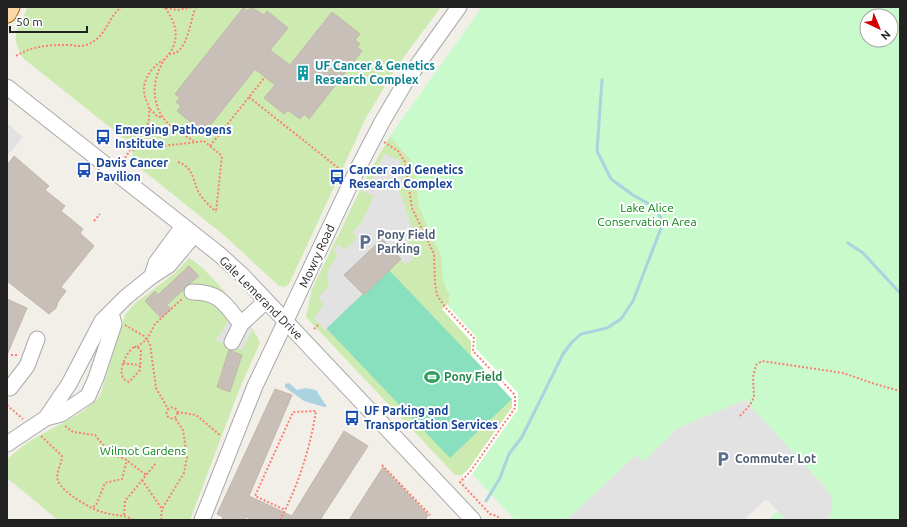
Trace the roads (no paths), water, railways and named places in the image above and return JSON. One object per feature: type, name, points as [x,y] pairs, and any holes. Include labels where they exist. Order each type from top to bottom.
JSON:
[{"type":"main road","points":[[7,13],[10,7]]},
{"type":"street","name":"Mowry Road","points":[[202,520],[255,386],[357,170],[382,122],[409,76],[459,7]]},
{"type":"street","name":"Gale Lemerand Drive","points":[[7,87],[242,275],[473,520]]},
{"type":"street","points":[[7,444],[46,418],[61,414],[80,403],[88,396],[96,378],[115,318],[126,297],[152,276],[156,263],[188,231]]},
{"type":"street","points":[[189,295],[214,295],[226,305],[241,324]]},
{"type":"street","points":[[232,342],[241,324],[266,301]]},
{"type":"street","points":[[46,418],[69,384],[102,321],[115,318]]},
{"type":"street","points":[[10,388],[27,366],[37,339]]},
{"type":"street","points":[[77,368],[96,378]]},
{"type":"water","points":[[289,383],[297,390],[305,388],[316,390],[327,407],[304,401],[285,387],[285,384]]},
{"type":"waterway","points":[[486,501],[500,478],[509,454],[522,437],[563,354],[572,342],[581,334],[607,328],[621,319],[633,301],[663,223],[656,208],[633,195],[611,179],[597,151],[602,80]]},
{"type":"waterway","points":[[848,243],[863,253],[900,293]]},
{"type":"place","name":"UF Cancer & Genetics Research Complex","points":[[303,73]]},
{"type":"place","name":"Emerging Pathogens Institute","points":[[103,137]]},
{"type":"place","name":"Davis Cancer Pavilion","points":[[84,170]]},
{"type":"place","name":"Cancer and Genetics Research Complex","points":[[337,177]]},
{"type":"place","name":"Pony Field Parking","points":[[365,242]]},
{"type":"place","name":"Pony Field","points":[[432,377]]},
{"type":"place","name":"UF Parking and Transportation Services","points":[[352,418]]},
{"type":"place","name":"Commuter Lot","points":[[723,459]]},
{"type":"park label","name":"Lake Alice Conservation Area","points":[[647,215]]},
{"type":"park label","name":"Wilmot Gardens","points":[[143,451]]}]
